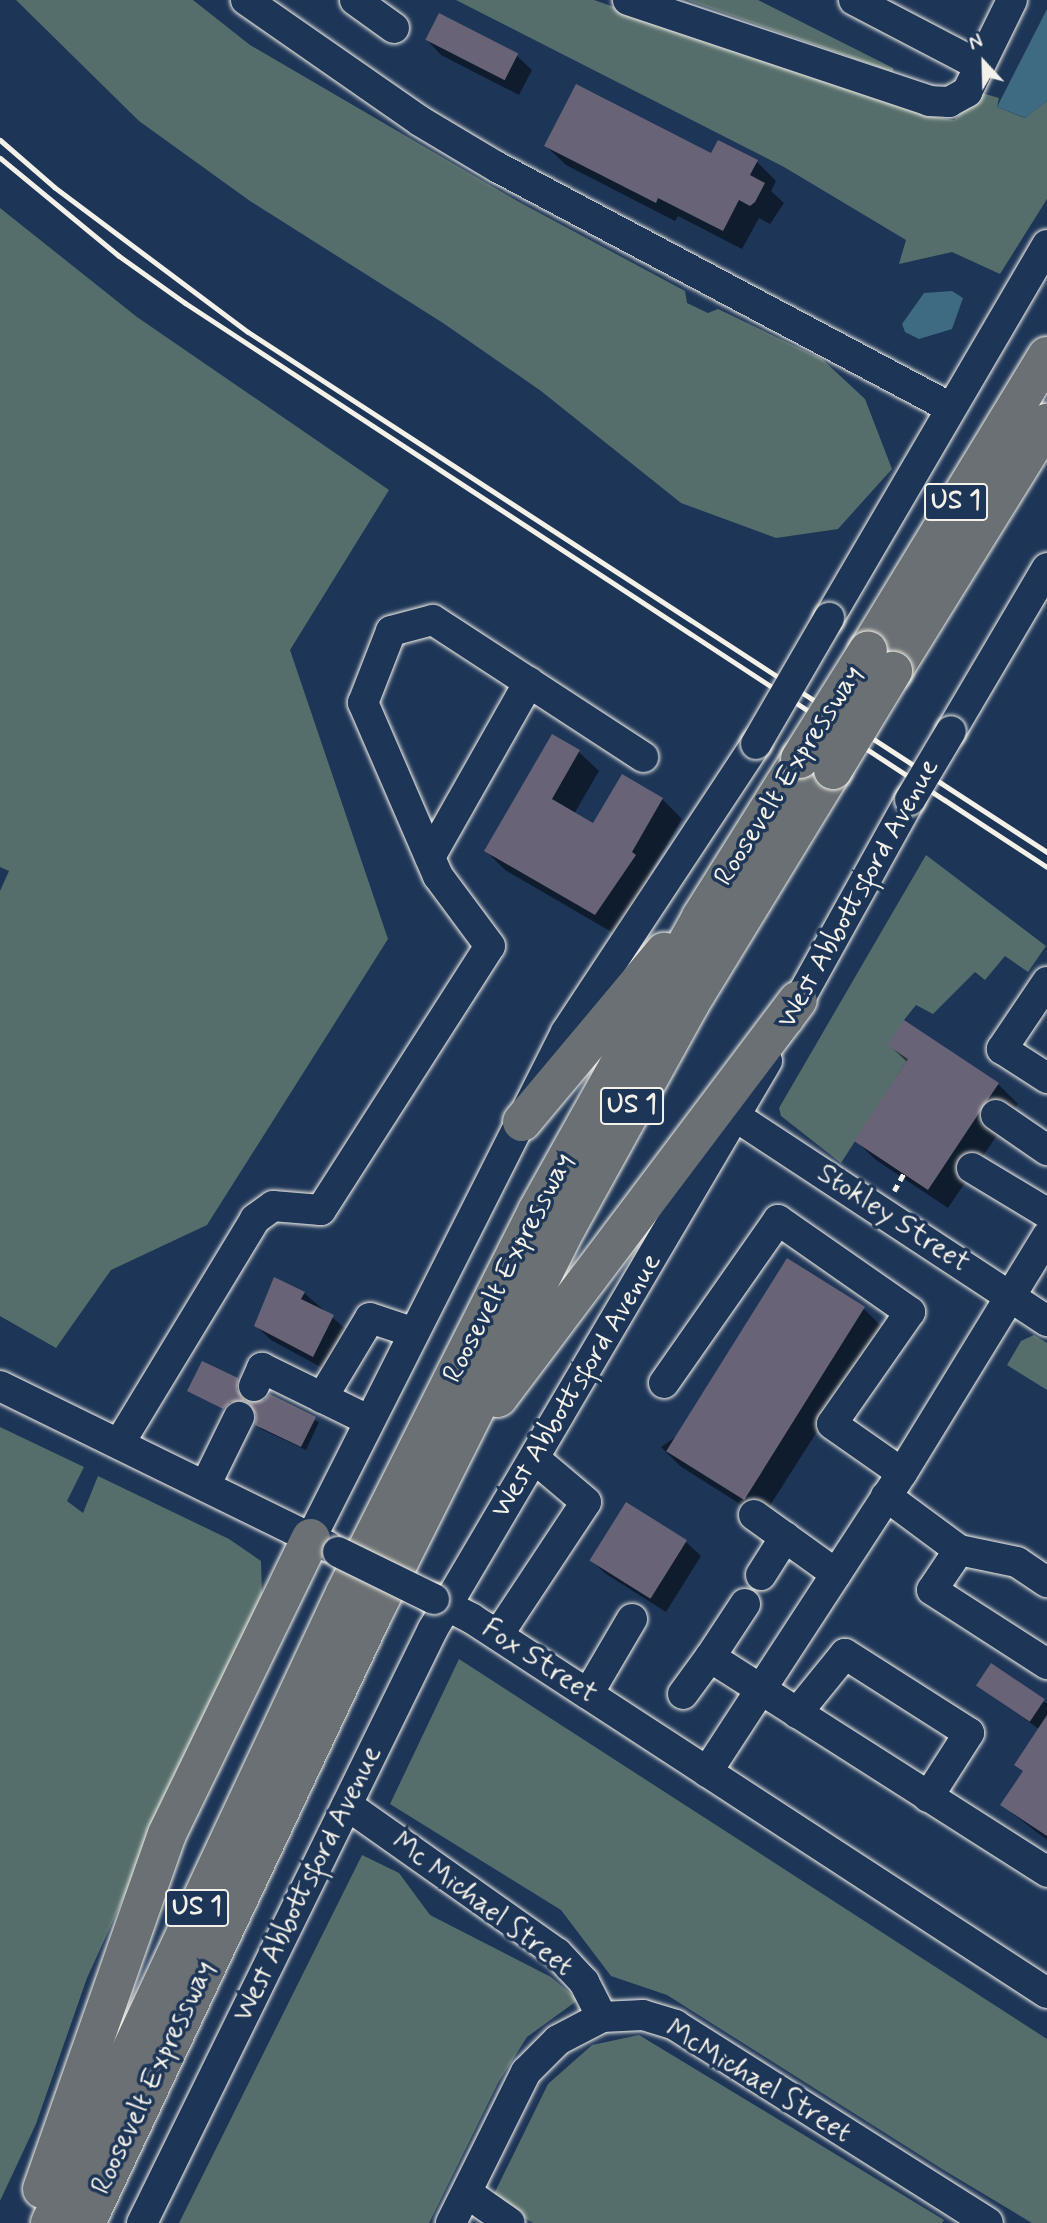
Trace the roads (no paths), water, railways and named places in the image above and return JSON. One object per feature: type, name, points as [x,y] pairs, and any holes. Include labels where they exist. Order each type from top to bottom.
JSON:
[{"type":"highway","name":"Roosevelt Expressway","points":[[86,2223],[452,1454],[628,1114],[817,764],[880,660],[1047,356]]},
{"type":"highway","name":"Roosevelt Expressway","points":[[880,660],[1047,423]]},
{"type":"highway","name":"Roosevelt Expressway","points":[[50,2223],[363,1556],[561,1165],[701,917],[817,764]]},
{"type":"highway","points":[[522,1122],[645,968],[701,917]]},
{"type":"highway","points":[[452,1454],[553,1331],[798,1000]]},
{"type":"highway","points":[[33,2223],[167,1834],[324,1545]]},
{"type":"street","points":[[246,0],[420,121],[497,167],[951,408]]},
{"type":"street","points":[[355,0],[394,28]]},
{"type":"street","points":[[628,0],[929,101],[949,102],[967,92],[1012,0]]},
{"type":"street","points":[[854,0],[980,66]]},
{"type":"street","points":[[324,1545],[368,1420],[566,1032],[756,744],[1047,245]]},
{"type":"street","name":"West Abbottsford Avenue","points":[[142,2223],[347,1805],[440,1602],[534,1458],[737,1118],[798,1000],[1047,568]]},
{"type":"street","points":[[119,1444],[255,1219],[274,1206],[321,1210],[490,946],[438,876],[363,703],[391,631],[433,620],[643,757]]},
{"type":"street","points":[[430,857],[529,682]]},
{"type":"street","points":[[1047,982],[1002,1049],[1047,1078]]},
{"type":"street","points":[[996,1115],[1047,1150]]},
{"type":"street","name":"Stokley Street","points":[[737,1118],[1047,1321]]},
{"type":"street","points":[[972,1168],[1047,1213]]},
{"type":"street","points":[[664,1383],[778,1220],[910,1312],[832,1424],[958,1550],[1017,1562],[1047,1582]]},
{"type":"street","points":[[707,1772],[894,1484],[1047,1236]]},
{"type":"street","points":[[323,1398],[370,1318],[412,1332]]},
{"type":"street","points":[[254,1386],[262,1368],[368,1420]]},
{"type":"street","name":"Fox Street","points":[[0,1386],[440,1602],[498,1635],[1047,1993]]},
{"type":"street","points":[[205,1486],[239,1417]]},
{"type":"street","points":[[498,1635],[586,1502],[534,1458]]},
{"type":"street","points":[[754,1515],[836,1574]]},
{"type":"street","points":[[761,1575],[785,1537]]},
{"type":"street","points":[[958,1550],[932,1590],[1047,1664]]},
{"type":"street","points":[[683,1694],[745,1604]]},
{"type":"street","points":[[589,1694],[632,1619]]},
{"type":"street","points":[[797,1713],[845,1654],[969,1733],[928,1797]]},
{"type":"street","points":[[710,1657],[1047,1872]]},
{"type":"street","name":"Mc Michael Street","points":[[347,1805],[557,1953],[584,1982],[601,2017]]},
{"type":"street","name":"McMichael Street","points":[[452,2223],[526,2073],[558,2040],[601,2017],[643,2015],[675,2025],[973,2219]]},
{"type":"street","points":[[467,2193],[510,2223]]},
{"type":"water","points":[[1047,9],[1047,101],[1026,118],[997,107]]},
{"type":"water","points":[[952,291],[963,298],[952,329],[919,339],[905,332],[902,324],[924,293]]},
{"type":"railway","points":[[0,140],[54,187],[248,332],[1047,852]]},
{"type":"railway","points":[[0,158],[119,256],[185,303],[1047,867]]}]
